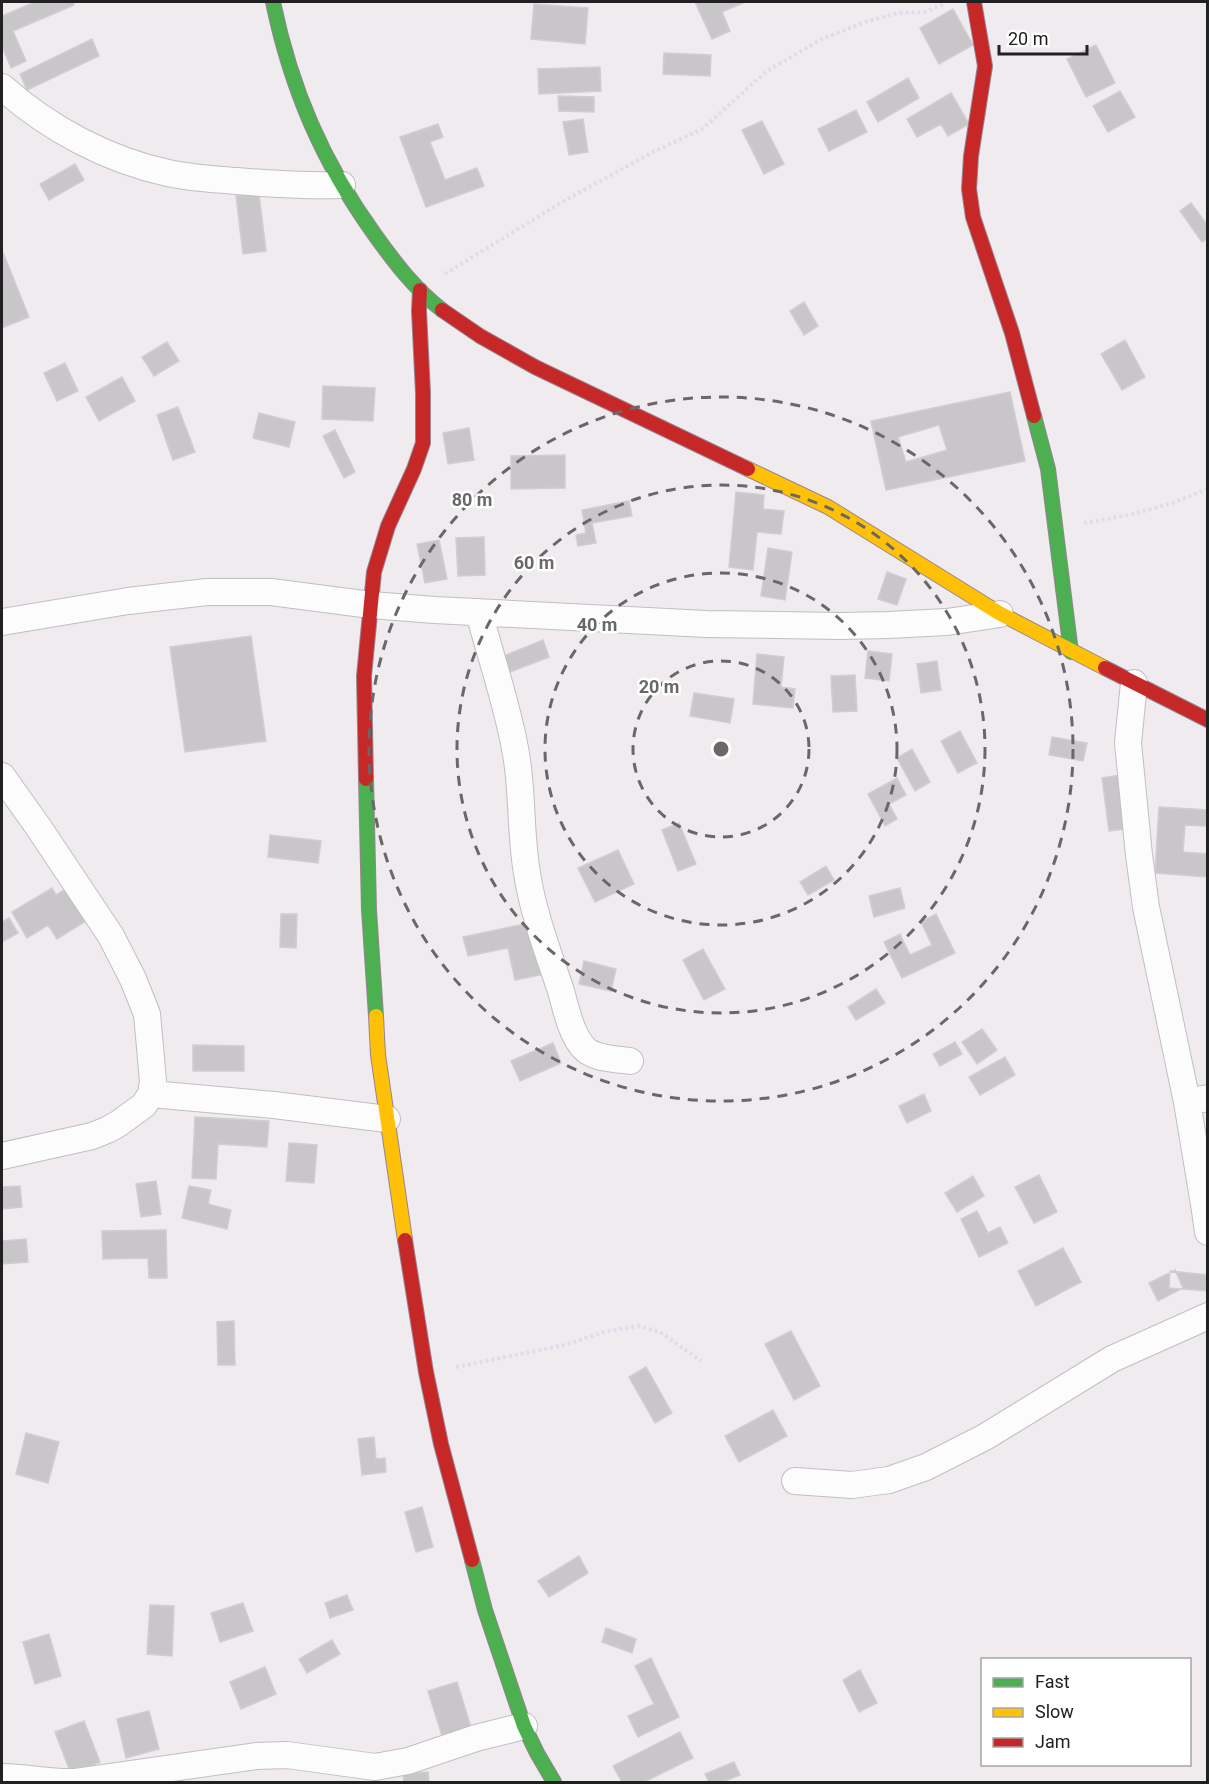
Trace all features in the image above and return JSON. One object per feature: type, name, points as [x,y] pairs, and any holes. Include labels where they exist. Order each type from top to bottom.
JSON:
[{"type":"street","points":[[273,2],[277,27],[300,100],[321,148],[362,219],[394,262],[427,297],[473,332],[535,367],[828,507],[1000,614],[1208,720]]},
{"type":"street","points":[[974,2],[985,66],[971,156],[969,189],[973,217],[1012,333],[1048,469],[1071,652]]},
{"type":"street","points":[[2,87],[54,128],[117,158],[166,173],[302,186],[342,185]]},
{"type":"street","points":[[420,290],[423,443],[414,469],[388,526],[374,572],[364,676],[368,887],[378,1056],[426,1372],[441,1444],[485,1610],[524,1726],[554,1782]]},
{"type":"street","points":[[2,622],[129,601],[207,592],[271,592],[435,610],[706,624],[831,626],[947,622],[1000,614]]},
{"type":"street","points":[[479,612],[516,754],[527,875],[540,926],[564,1001],[577,1039],[587,1051],[599,1056],[630,1061]]},
{"type":"street","points":[[1134,683],[1128,743],[1139,855],[1146,907],[1197,1100],[1207,1232]]},
{"type":"street","points":[[2,776],[111,936],[133,979],[147,1014],[153,1081],[151,1094],[144,1105],[107,1130],[92,1136],[2,1156]]},
{"type":"street","points":[[151,1094],[274,1105],[387,1119]]},
{"type":"street","points":[[795,1480],[852,1485],[889,1480],[926,1467],[985,1437],[1112,1359],[1208,1316]]},
{"type":"street","points":[[2,1777],[74,1782],[256,1756],[287,1755],[375,1767],[408,1761],[476,1738],[524,1726]]},
{"type":"path","points":[[420,290],[562,202],[651,153],[702,129],[767,71],[822,39],[865,22],[898,13],[925,12],[950,2]]},
{"type":"path","points":[[1056,528],[1133,514],[1172,503],[1208,489]]},
{"type":"path","points":[[426,1372],[565,1345],[604,1332],[638,1326],[660,1332],[700,1361]]},
{"type":"building","points":[[35,2],[73,2],[74,5],[13,31],[26,61],[11,68],[2,46],[2,16]]},
{"type":"building","points":[[695,2],[745,2],[722,12],[730,31],[712,39]]},
{"type":"building","points":[[534,4],[588,8],[585,44],[531,39]]},
{"type":"building","points":[[953,9],[973,45],[939,64],[920,28]]},
{"type":"building","points":[[92,39],[99,56],[27,90],[20,74]]},
{"type":"building","points":[[1096,45],[1115,83],[1086,97],[1067,59]]},
{"type":"building","points":[[664,53],[711,55],[710,76],[663,74]]},
{"type":"building","points":[[600,67],[601,91],[539,94],[538,69]]},
{"type":"building","points":[[908,78],[919,98],[878,122],[867,102]]},
{"type":"building","points":[[1120,91],[1135,117],[1108,132],[1093,106]]},
{"type":"building","points":[[951,93],[969,124],[948,136],[941,124],[917,137],[907,119]]},
{"type":"building","points":[[558,96],[594,97],[594,112],[559,111]]},
{"type":"building","points":[[856,110],[867,132],[829,151],[818,129]]},
{"type":"building","points":[[583,119],[588,152],[569,155],[563,122]]},
{"type":"building","points":[[762,121],[784,164],[764,174],[742,130]]},
{"type":"building","points":[[438,124],[443,137],[430,142],[445,180],[477,168],[484,186],[426,207],[400,137]]},
{"type":"building","points":[[75,164],[84,180],[49,200],[40,184]]},
{"type":"building","points":[[259,194],[266,251],[243,254],[236,196]]},
{"type":"building","points":[[1191,203],[1208,226],[1208,238],[1202,242],[1180,211]]},
{"type":"building","points":[[2,250],[29,317],[2,328]]},
{"type":"building","points":[[804,302],[818,326],[804,335],[790,311]]},
{"type":"building","points":[[1125,340],[1145,377],[1122,390],[1101,354]]},
{"type":"building","points":[[167,342],[179,361],[154,376],[142,357]]},
{"type":"building","points":[[65,363],[78,391],[57,401],[44,373]]},
{"type":"building","points":[[122,377],[135,401],[99,421],[86,397]]},
{"type":"building","points":[[323,386],[375,388],[373,421],[322,419]]},
{"type":"building","points":[[1010,392],[1025,461],[886,490],[871,421]],"holes":[[[939,425],[947,450],[906,462],[898,437]]]},
{"type":"building","points":[[178,407],[195,452],[173,460],[157,415]]},
{"type":"building","points":[[259,413],[295,422],[289,447],[253,438]]},
{"type":"building","points":[[469,428],[474,460],[448,464],[443,433]]},
{"type":"building","points":[[335,430],[355,472],[344,478],[323,436]]},
{"type":"building","points":[[565,455],[565,488],[511,489],[511,456]]},
{"type":"building","points":[[736,492],[764,495],[763,509],[784,511],[781,534],[757,532],[753,570],[729,567]]},
{"type":"building","points":[[629,501],[632,516],[592,523],[596,543],[578,546],[576,535],[586,533],[582,510]]},
{"type":"building","points":[[484,537],[485,575],[458,576],[456,538]]},
{"type":"building","points":[[439,540],[447,579],[425,583],[417,544]]},
{"type":"building","points":[[768,548],[792,552],[785,600],[761,596]]},
{"type":"building","points":[[887,572],[906,579],[897,605],[878,599]]},
{"type":"building","points":[[251,636],[266,741],[185,752],[170,647]]},
{"type":"building","points":[[543,640],[549,657],[510,672],[504,656]]},
{"type":"building","points":[[868,651],[892,654],[889,681],[865,678]]},
{"type":"building","points":[[757,654],[784,657],[781,687],[795,689],[793,708],[753,704]]},
{"type":"building","points":[[937,661],[941,690],[921,693],[917,664]]},
{"type":"building","points":[[855,675],[857,711],[833,712],[831,676]]},
{"type":"building","points":[[694,693],[734,699],[730,723],[690,716]]},
{"type":"building","points":[[960,731],[977,763],[958,773],[941,741]]},
{"type":"building","points":[[1052,737],[1087,743],[1083,761],[1049,755]]},
{"type":"building","points":[[912,749],[930,782],[915,791],[897,758]]},
{"type":"building","points":[[1127,774],[1134,828],[1109,831],[1102,778]]},
{"type":"building","points":[[897,778],[906,795],[889,804],[897,819],[885,826],[868,794]]},
{"type":"building","points":[[1159,807],[1208,810],[1206,826],[1185,825],[1183,852],[1208,854],[1208,877],[1155,873]]},
{"type":"building","points":[[679,823],[696,864],[678,871],[662,830]]},
{"type":"building","points":[[270,835],[321,841],[318,863],[268,857]]},
{"type":"building","points":[[618,850],[634,884],[595,902],[578,868]]},
{"type":"building","points":[[826,866],[834,880],[808,895],[800,882]]},
{"type":"building","points":[[52,888],[56,895],[67,888],[86,921],[57,939],[48,925],[27,938],[12,912]]},
{"type":"building","points":[[900,888],[905,908],[874,917],[869,896]]},
{"type":"building","points":[[281,914],[297,914],[296,948],[280,947]]},
{"type":"building","points":[[936,914],[955,953],[902,978],[884,942],[900,934],[910,955],[932,945],[921,922]]},
{"type":"building","points":[[9,918],[18,933],[2,942],[2,922]]},
{"type":"building","points":[[534,922],[545,974],[515,980],[508,948],[468,956],[463,937]]},
{"type":"building","points":[[703,949],[725,989],[704,1000],[683,960]]},
{"type":"building","points":[[584,961],[616,969],[611,991],[579,984]]},
{"type":"building","points":[[876,989],[885,1003],[856,1020],[848,1007]]},
{"type":"building","points":[[982,1029],[997,1050],[977,1064],[962,1042]]},
{"type":"building","points":[[955,1042],[962,1054],[940,1066],[933,1054]]},
{"type":"building","points":[[553,1043],[561,1063],[520,1081],[511,1061]]},
{"type":"building","points":[[193,1045],[244,1046],[244,1071],[193,1071]]},
{"type":"building","points":[[1005,1057],[1015,1075],[980,1095],[969,1077]]},
{"type":"building","points":[[924,1094],[931,1111],[907,1123],[899,1106]]},
{"type":"building","points":[[195,1117],[269,1121],[267,1147],[218,1144],[216,1179],[192,1178]]},
{"type":"building","points":[[289,1143],[317,1145],[314,1183],[286,1181]]},
{"type":"building","points":[[1039,1175],[1057,1212],[1034,1223],[1015,1187]]},
{"type":"building","points":[[973,1176],[984,1196],[957,1212],[945,1193]]},
{"type":"building","points":[[156,1181],[161,1214],[141,1217],[136,1184]]},
{"type":"building","points":[[20,1186],[22,1207],[2,1209],[2,1187]]},
{"type":"building","points":[[189,1186],[211,1190],[208,1204],[231,1210],[227,1229],[182,1218]]},
{"type":"building","points":[[977,1211],[988,1233],[1000,1227],[1008,1243],[979,1257],[961,1219]]},
{"type":"building","points":[[166,1230],[167,1278],[149,1278],[148,1258],[103,1259],[102,1231]]},
{"type":"building","points":[[26,1239],[28,1262],[2,1264],[2,1241]]},
{"type":"building","points":[[1063,1248],[1081,1282],[1036,1306],[1018,1271]]},
{"type":"building","points":[[1175,1270],[1183,1288],[1158,1301],[1149,1283]]},
{"type":"building","points":[[1170,1271],[1208,1275],[1208,1291],[1169,1288]]},
{"type":"building","points":[[234,1321],[235,1365],[218,1365],[217,1322]]},
{"type":"building","points":[[791,1331],[820,1386],[794,1400],[765,1344]]},
{"type":"building","points":[[646,1367],[672,1413],[655,1423],[629,1377]]},
{"type":"building","points":[[773,1410],[787,1436],[739,1462],[725,1436]]},
{"type":"building","points":[[26,1433],[59,1442],[48,1483],[16,1474]]},
{"type":"building","points":[[374,1437],[376,1459],[385,1458],[386,1472],[362,1475],[358,1439]]},
{"type":"building","points":[[422,1507],[433,1547],[416,1552],[405,1512]]},
{"type":"building","points":[[579,1556],[588,1573],[549,1597],[538,1581]]},
{"type":"building","points":[[347,1595],[353,1610],[330,1618],[325,1603]]},
{"type":"building","points":[[243,1603],[253,1631],[220,1642],[211,1613]]},
{"type":"building","points":[[150,1605],[174,1606],[172,1656],[147,1654]]},
{"type":"building","points":[[606,1628],[636,1639],[632,1653],[602,1642]]},
{"type":"building","points":[[49,1634],[61,1676],[35,1684],[23,1642]]},
{"type":"building","points":[[332,1640],[340,1654],[307,1673],[299,1659]]},
{"type":"building","points":[[651,1658],[679,1717],[638,1737],[628,1716],[654,1704],[635,1666]]},
{"type":"building","points":[[265,1667],[276,1694],[241,1709],[230,1682]]},
{"type":"building","points":[[860,1670],[877,1703],[859,1712],[843,1680]]},
{"type":"building","points":[[457,1682],[471,1727],[442,1736],[428,1691]]},
{"type":"building","points":[[149,1711],[159,1749],[126,1758],[117,1719]]},
{"type":"building","points":[[84,1721],[100,1762],[71,1774],[55,1732]]},
{"type":"building","points":[[680,1732],[693,1758],[644,1782],[622,1782],[613,1766]]},
{"type":"building","points":[[734,1762],[740,1775],[722,1782],[709,1782],[705,1774]]},
{"type":"building","points":[[428,1772],[429,1782],[404,1782],[403,1774]]},
{"type":"traffic: fast","points":[[273,2],[280,34],[299,95],[325,153],[356,208],[375,235],[414,284],[442,310]]},
{"type":"traffic: fast","points":[[1034,416],[1048,469],[1071,652]]},
{"type":"traffic: fast","points":[[366,779],[369,910],[376,1016]]},
{"type":"traffic: fast","points":[[472,1560],[485,1610],[524,1726],[554,1782]]},
{"type":"traffic: slow","points":[[748,469],[828,507],[999,613],[1105,668]]},
{"type":"traffic: slow","points":[[376,1016],[378,1055],[405,1240]]},
{"type":"traffic: jam","points":[[974,2],[985,66],[971,156],[969,189],[973,217],[1012,333],[1034,416]]},
{"type":"traffic: jam","points":[[366,779],[364,676],[374,572],[388,526],[414,469],[423,443],[420,290]]},
{"type":"traffic: jam","points":[[442,310],[480,336],[535,367],[748,469]]},
{"type":"traffic: jam","points":[[1105,668],[1208,720]]},
{"type":"traffic: jam","points":[[405,1240],[426,1372],[441,1444],[472,1560]]}]
